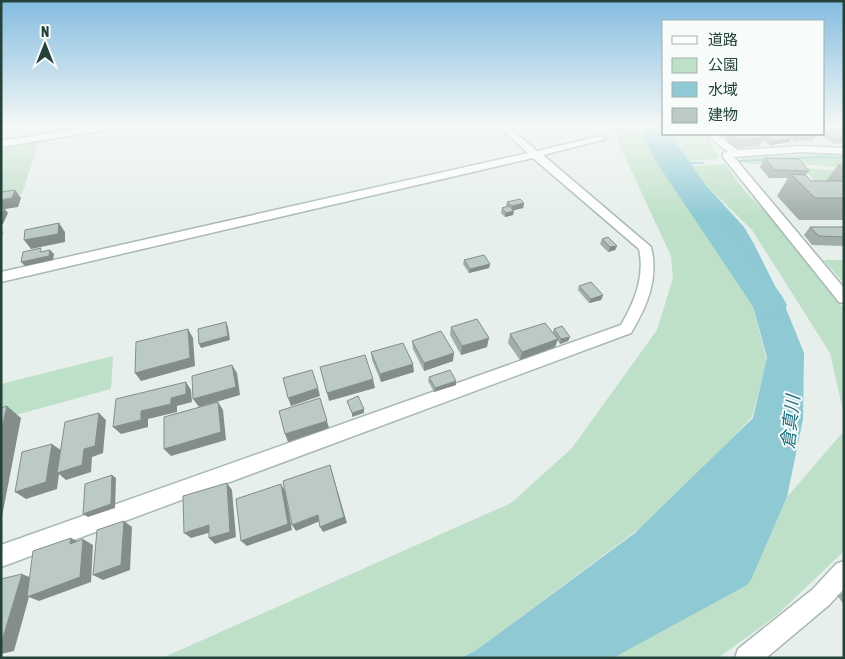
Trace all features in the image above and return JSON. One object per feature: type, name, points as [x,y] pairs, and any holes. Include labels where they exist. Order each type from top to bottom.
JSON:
[{"type":"street","points":[[1,277],[531,156]]},
{"type":"street","points":[[1,556],[626,329],[641,304],[650,261],[645,247],[535,156]]},
{"type":"street","points":[[728,156],[844,298]]},
{"type":"street","points":[[790,230],[808,230]]},
{"type":"street","points":[[747,658],[821,597],[844,572]]},
{"type":"green space","points":[[1,156],[34,156],[22,194],[1,197]]},
{"type":"green space","points":[[624,156],[660,156],[678,193],[716,221],[735,243],[741,258],[767,362],[752,417],[708,464],[644,525],[475,651],[460,658],[162,658],[511,503],[572,448],[657,330],[673,278],[671,256]]},
{"type":"green space","points":[[686,156],[717,156],[719,159],[689,161]]},
{"type":"green space","points":[[844,156],[844,168],[813,165],[746,164],[741,158]]},
{"type":"green space","points":[[725,164],[745,191],[776,223],[844,309],[844,415],[830,353],[752,230],[703,182],[691,166]]},
{"type":"green space","points":[[803,168],[844,171],[844,180],[815,181]]},
{"type":"green space","points":[[823,260],[844,260],[844,283]]},
{"type":"green space","points":[[113,356],[111,389],[1,419],[1,384]]},
{"type":"green space","points":[[844,431],[844,550],[841,554],[776,616],[718,658],[609,658],[751,580],[787,497]]},
{"type":"water","points":[[660,156],[685,156],[704,183],[744,227],[785,306],[804,353],[803,419],[787,497],[751,580],[747,585],[613,658],[460,658],[475,651],[635,533],[753,418],[767,358],[737,246],[716,221],[678,193]]},
{"type":"building","points":[[765,158],[799,159],[809,171],[774,170]]},
{"type":"building","points":[[791,174],[805,175],[811,181],[842,181],[844,183],[844,198],[815,198]]},
{"type":"building","points":[[15,190],[12,198],[1,200],[1,192]]},
{"type":"building","points":[[520,199],[524,203],[512,206],[507,202]]},
{"type":"building","points":[[509,206],[514,211],[506,213],[502,208]]},
{"type":"building","points":[[59,223],[58,234],[24,240],[25,230]]},
{"type":"building","points":[[810,227],[844,227],[844,237],[819,236]]},
{"type":"building","points":[[608,237],[617,246],[610,247],[602,239]]},
{"type":"building","points":[[41,248],[40,252],[50,250],[49,256],[21,262],[23,252]]},
{"type":"building","points":[[484,255],[490,264],[470,269],[464,260]]},
{"type":"building","points":[[591,282],[603,295],[591,299],[579,286]]},
{"type":"building","points":[[477,319],[489,338],[462,346],[451,327]]},
{"type":"building","points":[[226,322],[228,336],[199,344],[198,329]]},
{"type":"building","points":[[545,323],[558,339],[522,352],[510,334]]},
{"type":"building","points":[[562,326],[570,337],[561,339],[554,329]]},
{"type":"building","points":[[188,329],[190,358],[135,373],[136,342]]},
{"type":"building","points":[[441,331],[454,353],[424,363],[412,341]]},
{"type":"building","points":[[403,343],[413,364],[380,374],[371,352]]},
{"type":"building","points":[[365,355],[373,379],[327,393],[320,367]]},
{"type":"building","points":[[232,365],[236,387],[193,399],[192,376]]},
{"type":"building","points":[[312,370],[318,388],[288,398],[283,378]]},
{"type":"building","points":[[450,370],[456,381],[435,388],[429,377]]},
{"type":"building","points":[[186,382],[186,394],[171,398],[171,404],[141,411],[141,420],[113,427],[116,399]]},
{"type":"building","points":[[358,396],[364,409],[352,413],[347,401]]},
{"type":"building","points":[[320,398],[327,421],[285,434],[279,411]]},
{"type":"building","points":[[218,402],[221,432],[164,449],[164,417]]},
{"type":"building","points":[[7,406],[1,432],[1,408]]},
{"type":"building","points":[[99,413],[95,446],[84,449],[82,465],[57,473],[65,422]]},
{"type":"building","points":[[52,444],[46,482],[15,492],[22,452]]},
{"type":"building","points":[[330,465],[344,517],[320,527],[318,515],[292,525],[283,481]]},
{"type":"building","points":[[112,475],[111,504],[83,514],[85,484]]},
{"type":"building","points":[[227,483],[230,532],[209,538],[209,525],[184,533],[183,496]]},
{"type":"building","points":[[281,484],[288,524],[241,541],[236,499]]},
{"type":"building","points":[[124,521],[121,565],[93,575],[97,530]]},
{"type":"building","points":[[71,538],[70,544],[83,539],[80,577],[27,597],[33,551]]},
{"type":"building","points":[[22,574],[1,644],[1,579]]},
{"type":"waterway","name":"倉真川","points":[[665,156],[770,305]]},
{"type":"waterway","points":[[739,161],[823,157],[844,158]]},
{"type":"waterway","points":[[684,163],[703,163]]}]
